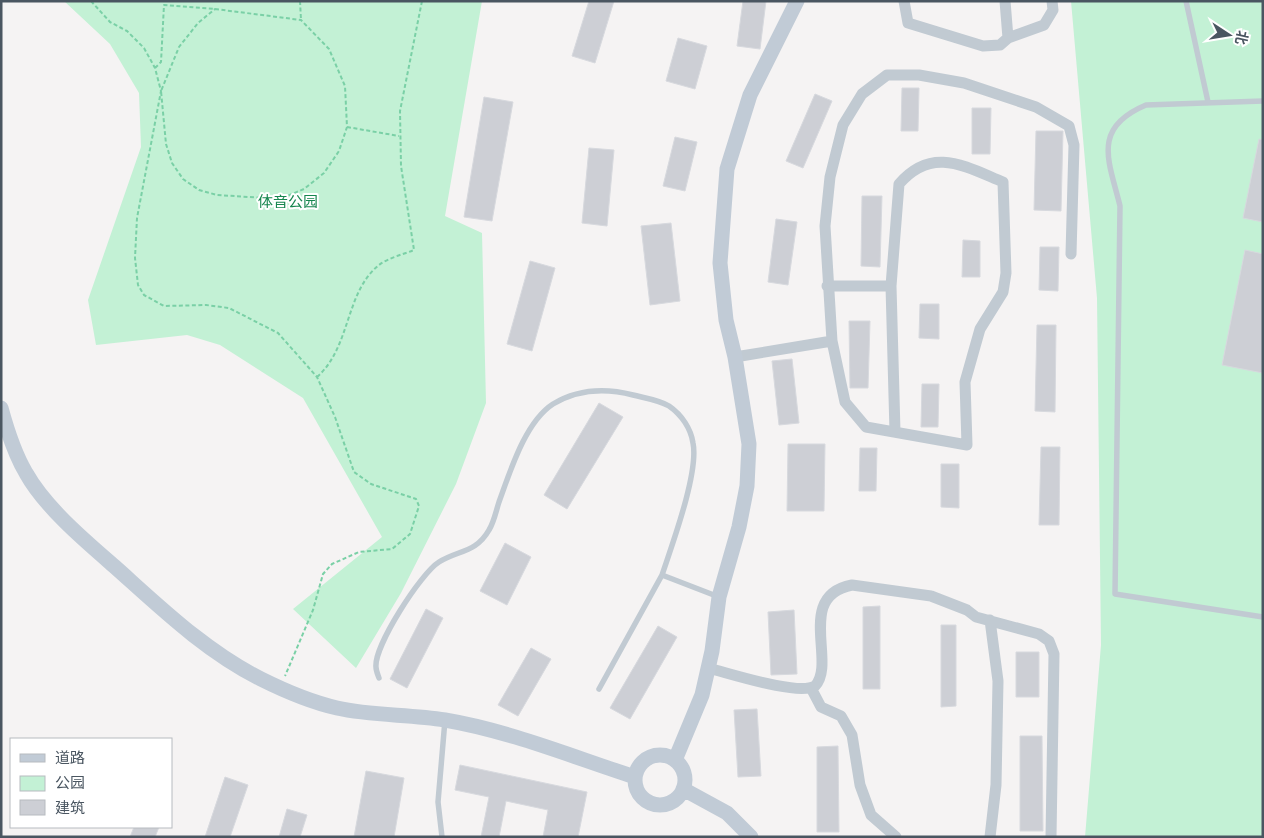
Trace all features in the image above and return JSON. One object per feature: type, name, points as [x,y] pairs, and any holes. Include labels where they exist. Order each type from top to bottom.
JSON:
[{"type":"street","points":[[675,760],[702,695],[719,597],[739,527],[747,486],[748,444],[736,357],[726,320],[720,264],[727,169],[750,95],[797,1]]},
{"type":"street","points":[[904,1],[908,23],[983,46],[1000,45],[1008,38],[1044,25],[1053,10],[1052,1]]},
{"type":"street","points":[[1005,1],[1008,38]]},
{"type":"street","points":[[895,432],[891,286],[899,184],[909,172],[933,161],[960,164],[1003,182],[1006,274],[1003,292],[980,329],[965,382],[967,445],[866,427],[845,402],[832,341],[827,286],[825,226],[830,177],[843,124],[862,94],[887,75],[919,76],[964,83],[1036,107],[1068,126],[1074,145],[1071,254]]},
{"type":"street","points":[[827,286],[891,286]]},
{"type":"street","points":[[736,357],[832,341]]},
{"type":"street","points":[[1,408],[10,440],[32,484],[93,547],[208,647],[243,670],[280,688],[339,708],[445,720],[495,732],[635,777]]},
{"type":"street","points":[[708,668],[786,687],[811,688],[818,684],[820,676],[822,610],[831,594],[841,588],[858,584],[932,596],[967,610],[976,617],[1039,634],[1049,641],[1054,654],[1051,837]]},
{"type":"street","points":[[990,620],[998,681],[996,785],[990,837]]},
{"type":"street","points":[[811,688],[821,707],[841,716],[852,735],[860,785],[871,816],[896,837]]},
{"type":"street","points":[[662,755],[675,760],[683,770],[683,789],[676,799],[670,803],[651,803],[641,796],[635,777],[640,765],[650,757],[662,755]]},
{"type":"street","points":[[683,789],[727,813],[751,837]]},
{"type":"lane","points":[[1186,1],[1208,102]]},
{"type":"lane","points":[[1263,101],[1146,105],[1131,111],[1118,122],[1110,136],[1106,151],[1120,206],[1115,594],[1263,617]]},
{"type":"lane","points":[[379,678],[376,667],[384,642],[398,613],[421,580],[438,562],[473,549],[489,530],[510,471],[532,426],[553,404],[587,390],[621,392],[662,402],[682,419],[691,435],[694,463],[677,530],[662,575],[599,689]]},
{"type":"lane","points":[[662,575],[719,597]]},
{"type":"lane","points":[[442,837],[438,802],[445,720]]},
{"type":"path","points":[[91,1],[110,22],[127,32],[144,48],[155,68],[160,91],[166,144],[172,163],[183,178],[199,190],[217,195],[280,198],[304,189],[324,172],[339,151],[348,126],[345,86],[329,50],[302,20],[300,1]]},
{"type":"path","points":[[317,377],[329,367],[347,328],[360,287],[380,265],[414,250],[401,166],[400,112],[422,1]]},
{"type":"path","points":[[155,68],[161,62],[164,5],[215,9],[302,20]]},
{"type":"path","points":[[215,9],[198,23],[179,47],[160,91],[137,218],[134,258],[138,286],[153,302],[164,306],[206,305],[229,308],[278,333],[317,377],[335,417],[354,472],[371,484],[416,499],[419,506],[410,534],[392,549],[359,552],[332,564],[323,574],[313,610],[280,688]]},
{"type":"path","points":[[348,126],[400,136]]},
{"type":"green space","name":"体音公园","points":[[64,1],[482,1],[445,216],[482,233],[486,403],[456,484],[401,593],[356,668],[293,609],[382,537],[303,398],[220,345],[187,335],[96,345],[88,300],[141,147],[139,93],[110,44]]},
{"type":"green space","points":[[1071,1],[1263,1],[1263,837],[1085,837],[1101,645],[1097,298]]},
{"type":"building","points":[[589,1],[614,1],[595,63],[572,56]]},
{"type":"building","points":[[743,1],[766,1],[760,49],[737,46]]},
{"type":"building","points":[[678,38],[707,46],[695,89],[666,81]]},
{"type":"building","points":[[902,88],[919,88],[918,131],[901,131]]},
{"type":"building","points":[[815,94],[832,101],[803,168],[786,161]]},
{"type":"building","points":[[484,97],[513,102],[492,221],[464,217]]},
{"type":"building","points":[[972,108],[991,108],[990,154],[972,154]]},
{"type":"building","points":[[1036,131],[1063,131],[1061,211],[1034,210]]},
{"type":"building","points":[[675,137],[697,142],[685,191],[663,186]]},
{"type":"building","points":[[1259,139],[1263,140],[1263,222],[1243,218]]},
{"type":"building","points":[[589,148],[614,150],[607,226],[582,223]]},
{"type":"building","points":[[862,196],[882,196],[880,267],[861,266]]},
{"type":"building","points":[[776,219],[797,222],[788,285],[768,282]]},
{"type":"building","points":[[671,223],[680,301],[650,305],[641,226]]},
{"type":"building","points":[[963,240],[980,241],[980,277],[962,277]]},
{"type":"building","points":[[1040,247],[1059,247],[1058,291],[1039,290]]},
{"type":"building","points":[[1245,250],[1263,254],[1263,373],[1222,365]]},
{"type":"building","points":[[530,261],[555,268],[532,351],[507,344]]},
{"type":"building","points":[[920,304],[939,304],[939,339],[919,338]]},
{"type":"building","points":[[849,321],[870,321],[868,388],[850,388]]},
{"type":"building","points":[[1037,325],[1056,325],[1055,412],[1035,411]]},
{"type":"building","points":[[792,359],[799,423],[779,425],[772,361]]},
{"type":"building","points":[[922,384],[939,384],[938,427],[921,427]]},
{"type":"building","points":[[599,403],[623,417],[567,509],[544,495]]},
{"type":"building","points":[[788,444],[825,444],[824,511],[787,511]]},
{"type":"building","points":[[1041,447],[1060,447],[1059,525],[1039,525]]},
{"type":"building","points":[[860,448],[877,448],[876,491],[859,491]]},
{"type":"building","points":[[941,464],[959,464],[959,508],[941,507]]},
{"type":"building","points":[[505,543],[531,557],[507,605],[480,591]]},
{"type":"building","points":[[880,606],[880,689],[863,689],[863,607]]},
{"type":"building","points":[[426,609],[443,618],[407,688],[390,679]]},
{"type":"building","points":[[794,610],[797,674],[771,675],[768,612]]},
{"type":"building","points":[[941,625],[956,625],[956,706],[941,707]]},
{"type":"building","points":[[658,626],[677,637],[630,719],[610,708]]},
{"type":"building","points":[[531,648],[551,659],[518,716],[498,705]]},
{"type":"building","points":[[1016,652],[1039,652],[1039,697],[1016,697]]},
{"type":"building","points":[[757,709],[761,776],[738,777],[734,710]]},
{"type":"building","points":[[1020,736],[1042,736],[1043,831],[1020,831]]},
{"type":"building","points":[[838,746],[839,832],[817,832],[817,747]]},
{"type":"building","points":[[460,765],[587,792],[578,837],[543,837],[548,810],[506,801],[499,837],[481,837],[489,797],[455,790]]},
{"type":"building","points":[[366,771],[404,778],[394,837],[354,837]]},
{"type":"building","points":[[225,777],[248,785],[230,837],[205,837]]},
{"type":"building","points":[[287,809],[307,815],[300,837],[279,837]]},
{"type":"building","points":[[134,828],[159,828],[155,837],[130,837]]}]
